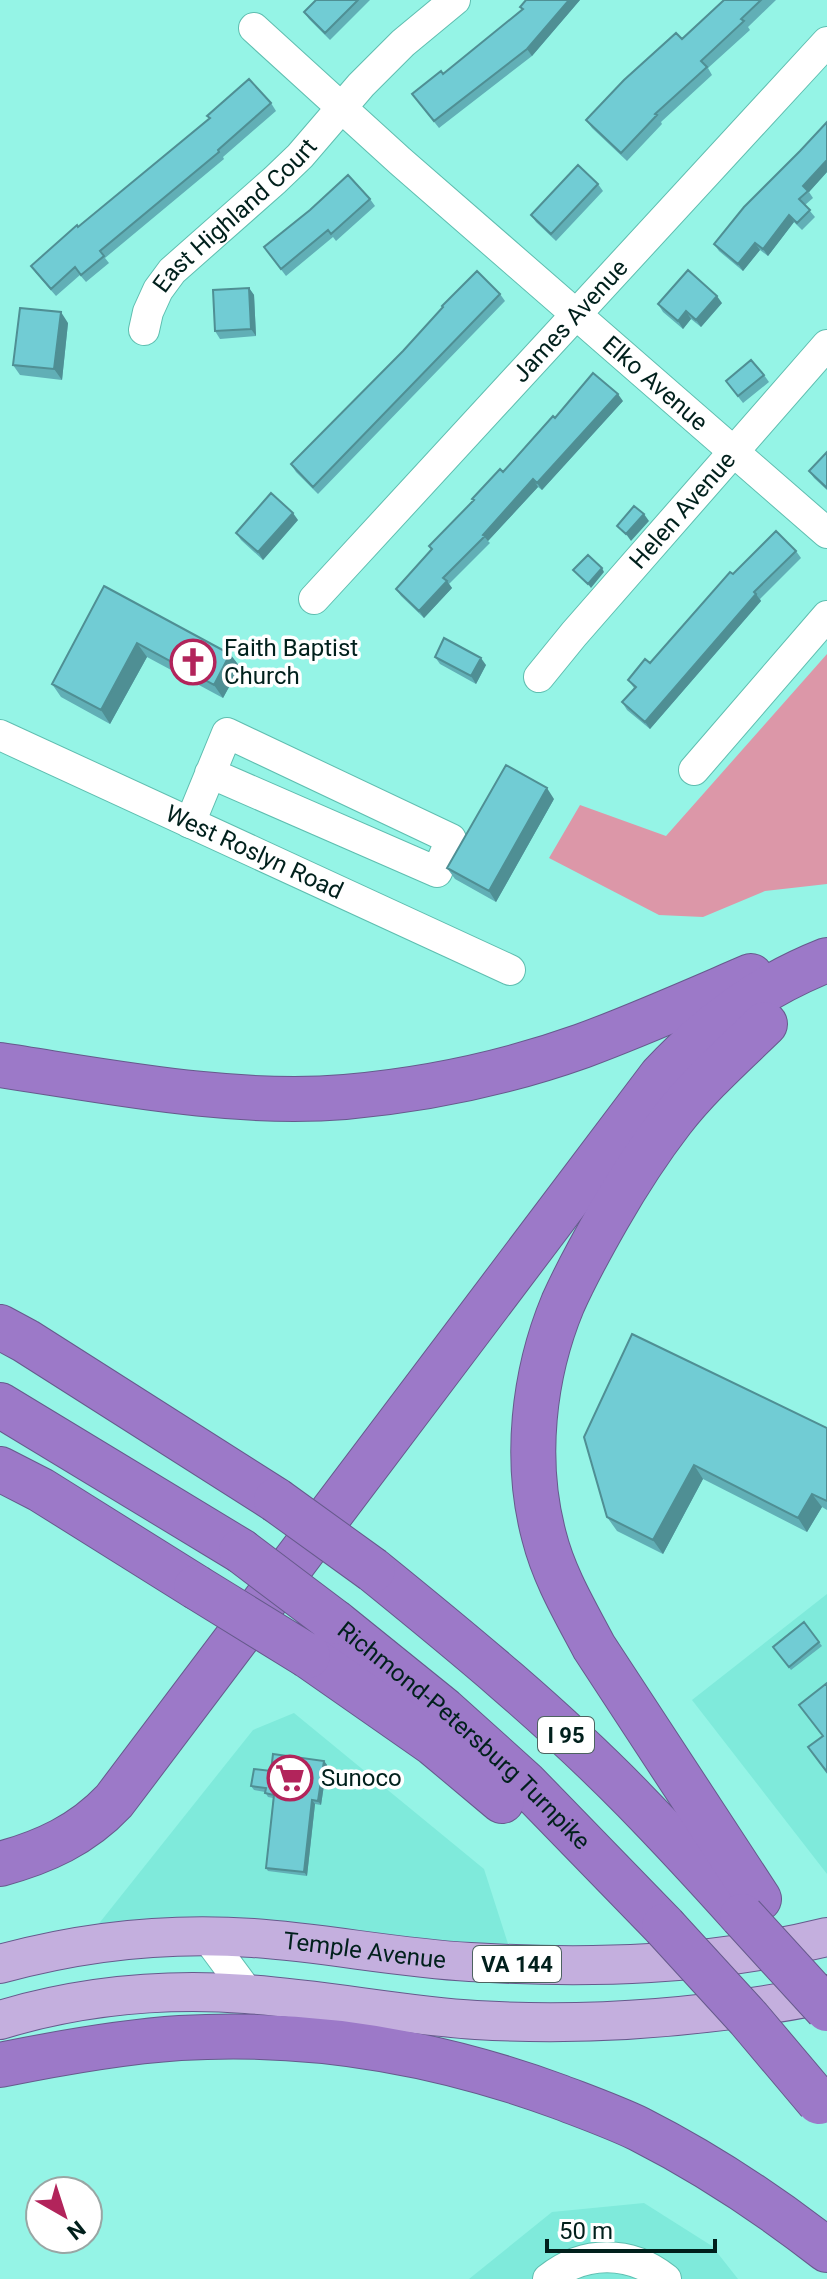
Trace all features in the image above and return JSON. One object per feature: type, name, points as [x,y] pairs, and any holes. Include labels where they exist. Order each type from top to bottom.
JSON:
[{"type":"highway","points":[[0,1065],[220,1095],[327,1097],[394,1091],[472,1077],[581,1046],[827,945]]},
{"type":"highway","points":[[0,1864],[71,1837],[114,1801],[661,1076],[687,1049],[744,1003],[773,984],[827,960]]},
{"type":"highway","points":[[0,1884],[36,1875],[59,1865],[104,1838],[123,1821],[660,1111],[700,1069],[765,1024],[827,993]]},
{"type":"highway","points":[[751,1908],[594,1647],[554,1568],[541,1522],[534,1472],[534,1433],[537,1398],[552,1333],[596,1238],[672,1120],[701,1086],[765,1024]]},
{"type":"highway","name":"I 95","points":[[0,1327],[276,1500],[373,1570],[507,1681],[751,1908],[827,2007]]},
{"type":"highway","name":"Richmond-Petersburg Turnpike","points":[[0,1405],[241,1551],[444,1710],[525,1783],[655,1927],[749,2019],[823,2108]]},
{"type":"highway","points":[[0,1469],[41,1490],[308,1656],[434,1744],[655,1927]]},
{"type":"highway","points":[[0,2065],[122,2044],[179,2038],[265,2037],[305,2038],[448,2061],[516,2081],[636,2128],[753,2195],[827,2250]]},
{"type":"main road","name":"Temple Avenue","points":[[0,1964],[44,1952],[155,1936],[255,1938],[469,1962],[562,1966],[713,1959],[827,1937]]},
{"type":"main road","points":[[0,2020],[65,2003],[168,1992],[249,1994],[449,2018],[589,2022],[693,2015],[827,1994]]},
{"type":"street","name":"East Highland Court","points":[[144,330],[158,290],[172,271],[275,180],[403,43],[455,0]]},
{"type":"street","name":"Elko Avenue","points":[[254,28],[400,161],[827,533]]},
{"type":"street","name":"James Avenue","points":[[314,599],[827,42]]},
{"type":"street","name":"Helen Avenue","points":[[539,677],[827,345]]},
{"type":"street","points":[[694,770],[827,616]]},
{"type":"street","points":[[190,823],[210,773],[227,733],[451,839],[437,872],[210,773]]},
{"type":"street","name":"West Roslyn Road","points":[[0,735],[510,970]]},
{"type":"street","points":[[206,1936],[249,1994]]},
{"type":"street","points":[[548,2279],[579,2261],[600,2256],[641,2263],[666,2279]]},
{"type":"shaded area","points":[[827,654],[827,884],[765,891],[703,917],[659,915],[549,858],[580,805],[666,836]]},
{"type":"shaded area","points":[[827,1594],[827,1874],[692,1700]]},
{"type":"shaded area","points":[[294,1713],[484,1869],[510,1950],[97,1926],[253,1730]]},
{"type":"shaded area","points":[[644,2203],[712,2246],[738,2279],[469,2279],[552,2212]]},
{"type":"building","points":[[316,0],[358,0],[325,33],[304,12]]},
{"type":"building","points":[[526,0],[569,0],[527,49],[434,121],[412,94],[441,71],[443,74],[523,9],[520,7]]},
{"type":"building","points":[[724,0],[761,0],[741,19],[744,21],[701,61],[707,67],[655,114],[621,153],[586,120],[676,33],[682,39]]},
{"type":"building","points":[[249,79],[271,103],[219,152],[100,251],[104,256],[81,275],[75,267],[51,289],[31,266],[210,118],[207,116]]},
{"type":"building","points":[[827,122],[827,160],[803,186],[808,191],[799,199],[810,210],[797,223],[789,215],[763,249],[755,243],[738,264],[714,244],[744,207]]},
{"type":"building","points":[[578,165],[598,184],[551,234],[531,215]]},
{"type":"building","points":[[348,175],[370,199],[331,234],[328,230],[281,269],[264,247]]},
{"type":"building","points":[[688,270],[717,296],[696,320],[686,311],[678,321],[658,304]]},
{"type":"building","points":[[477,271],[500,294],[313,487],[291,464]]},
{"type":"building","points":[[249,288],[251,329],[215,331],[213,290]]},
{"type":"building","points":[[20,308],[61,312],[54,369],[13,365]]},
{"type":"building","points":[[751,360],[764,375],[738,396],[726,381]]},
{"type":"building","points":[[593,373],[618,394],[537,483],[533,479],[485,536],[443,578],[447,581],[419,611],[396,589],[432,549],[429,546],[500,469],[503,472],[553,416],[555,418]]},
{"type":"building","points":[[827,452],[827,488],[809,471]]},
{"type":"building","points":[[271,493],[293,513],[258,552],[236,533]]},
{"type":"building","points":[[634,506],[644,514],[626,534],[617,526]]},
{"type":"building","points":[[776,531],[796,551],[754,592],[756,594],[645,722],[622,702],[636,687],[628,680],[645,659],[650,663],[730,572],[733,574]]},
{"type":"building","points":[[588,555],[602,568],[588,584],[573,570]]},
{"type":"building","name":"Faith Baptist Church","points":[[104,586],[230,654],[214,685],[137,643],[101,710],[52,684]]},
{"type":"building","points":[[444,638],[481,658],[471,676],[435,657]]},
{"type":"building","points":[[506,765],[547,788],[489,891],[447,868]]},
{"type":"building","points":[[632,1334],[827,1428],[827,1501],[812,1494],[798,1518],[694,1465],[653,1540],[607,1517],[584,1437]]},
{"type":"building","points":[[804,1622],[819,1642],[789,1667],[773,1647]]},
{"type":"building","points":[[827,1683],[827,1772],[808,1747],[823,1736],[799,1705]]},
{"type":"building","points":[[273,1754],[324,1761],[318,1801],[312,1800],[304,1872],[266,1868],[274,1795],[265,1793],[266,1788],[251,1786],[254,1769],[271,1771]]},
{"type":"place","name":"Faith Baptist Church","points":[[193,662]]},
{"type":"place","name":"Sunoco","points":[[290,1778]]}]
